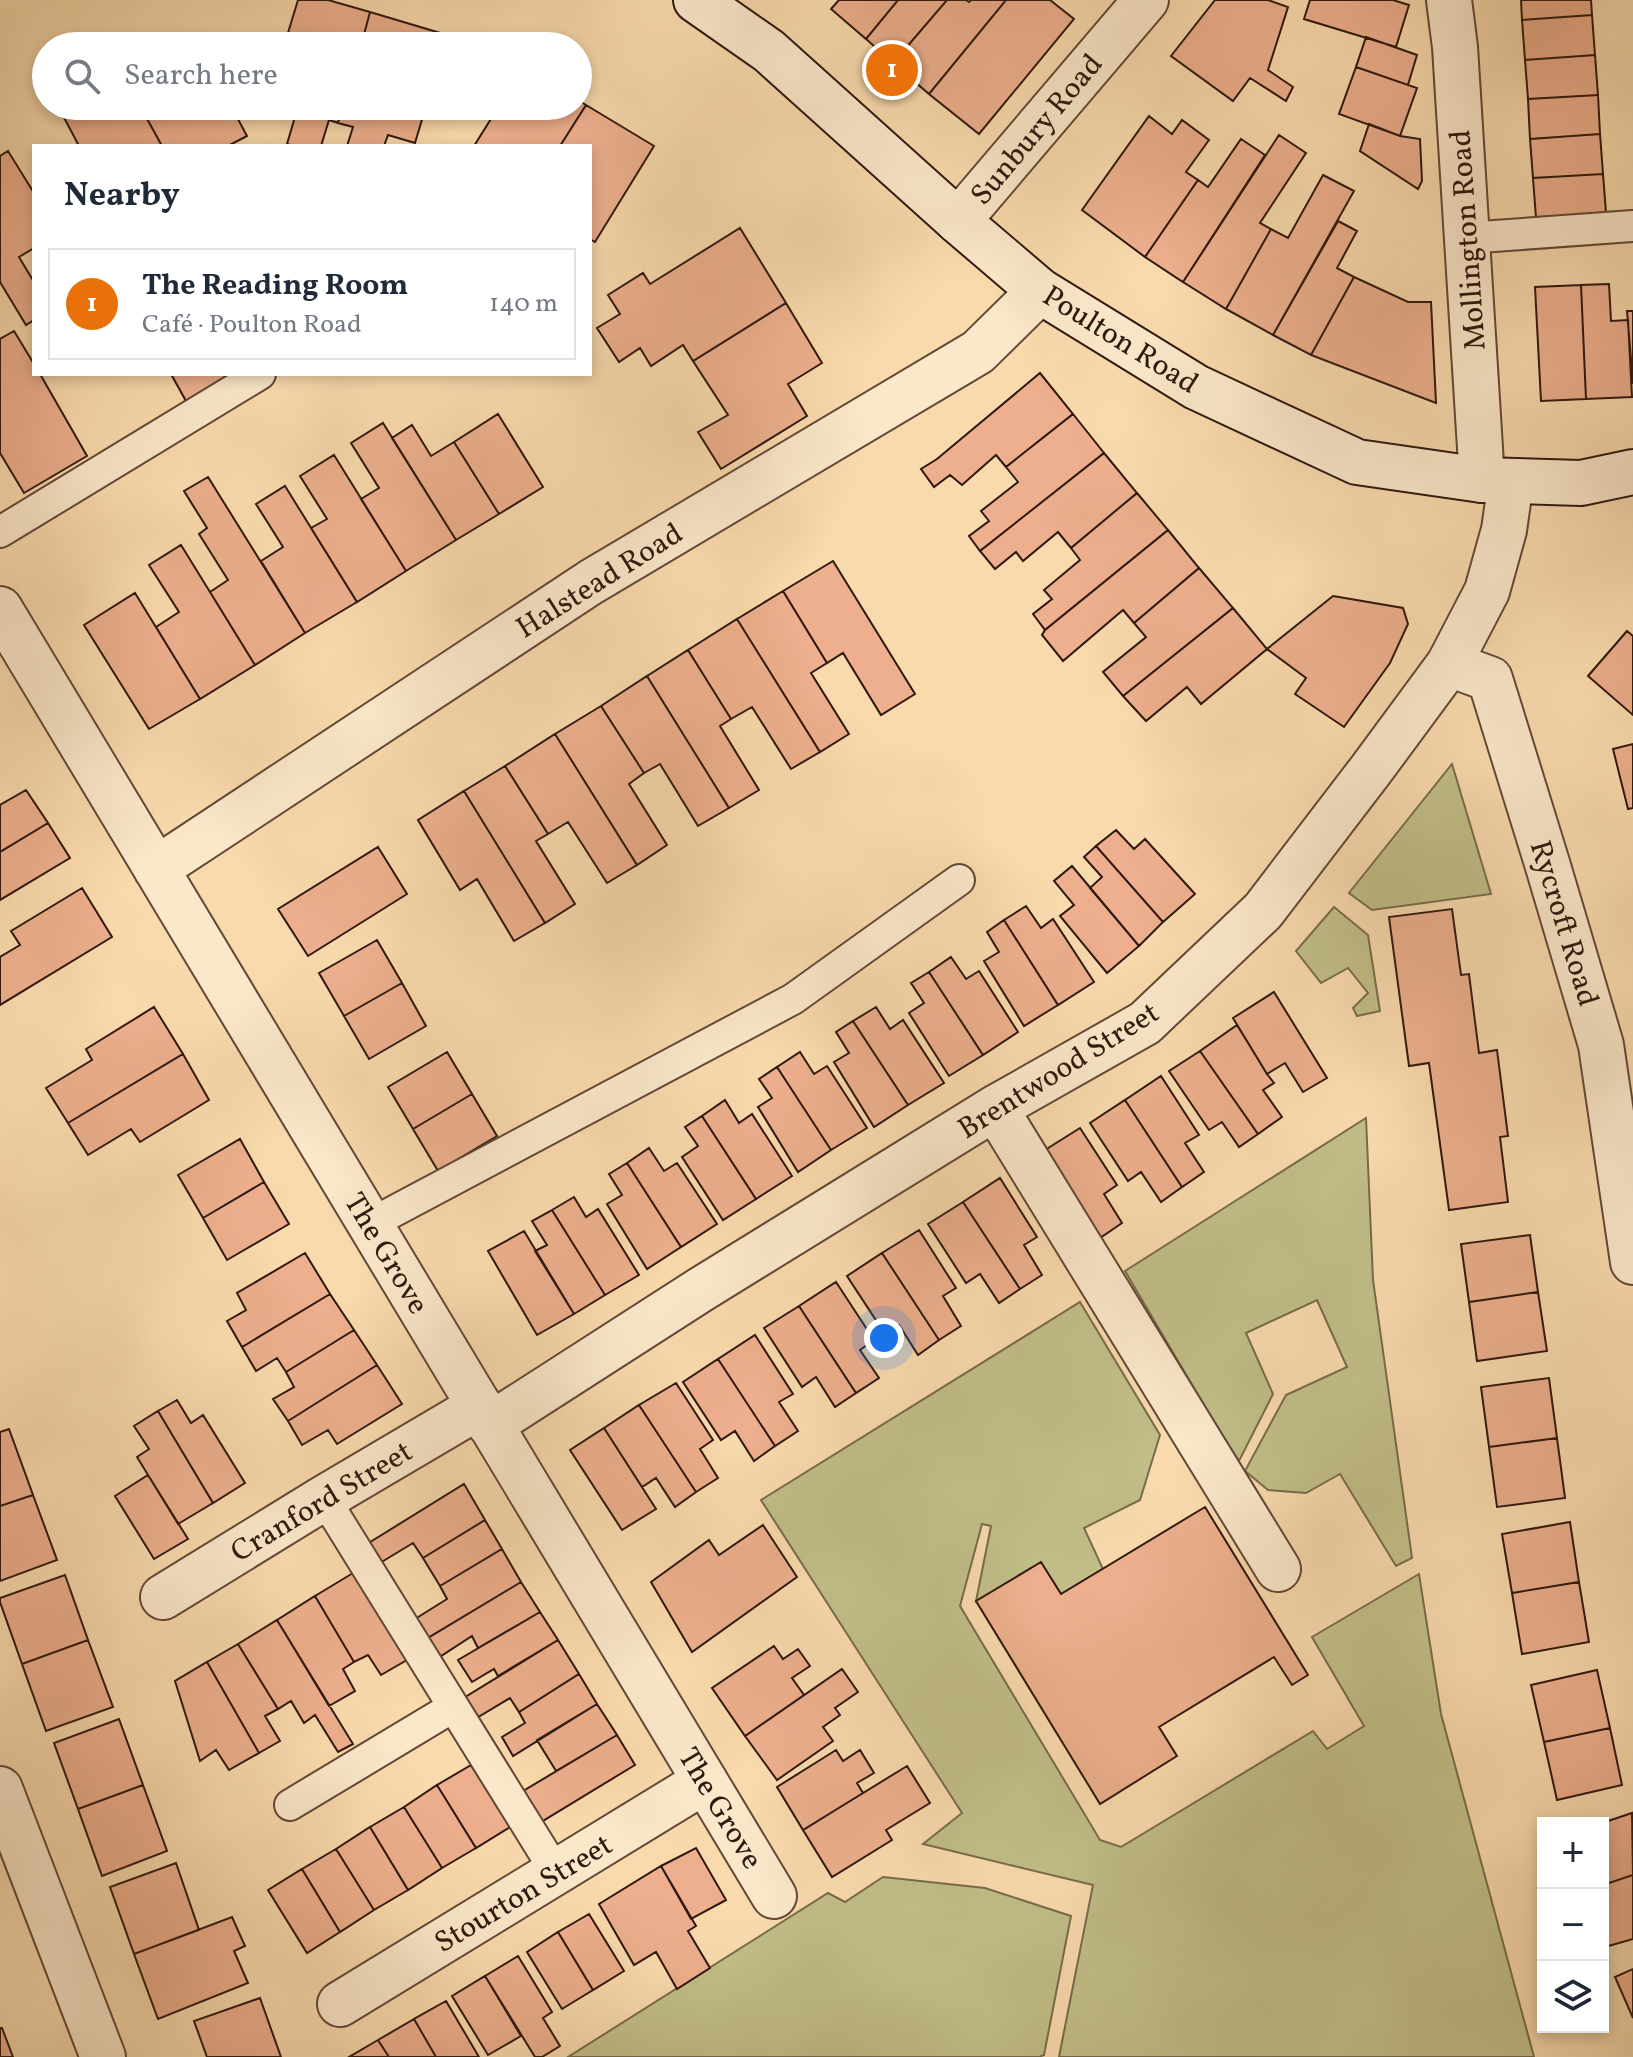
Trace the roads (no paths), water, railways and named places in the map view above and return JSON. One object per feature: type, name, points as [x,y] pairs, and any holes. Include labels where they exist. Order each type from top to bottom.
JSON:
[{"type":"street","name":"Poulton Road","points":[[696,0],[769,51],[1040,291],[1196,387],[1357,462],[1496,480],[1581,483],[1633,472]]},
{"type":"street","name":"Mollington Road","points":[[1449,0],[1455,47],[1466,238],[1496,480]]},
{"type":"street","name":"Sunbury Road","points":[[958,221],[1141,2]]},
{"type":"street","name":"Halstead Road","points":[[156,869],[591,582],[978,352],[1040,291]]},
{"type":"street","name":"Brentwood Street","points":[[485,1415],[713,1282],[995,1108],[1145,1023],[1263,911],[1449,664],[1487,591],[1504,530],[1496,480]]},
{"type":"street","name":"The Grove","points":[[0,609],[774,1896]]},
{"type":"street","name":"Rycroft Road","points":[[1449,664],[1490,679],[1547,863],[1601,1045],[1633,1262]]},
{"type":"street","points":[[995,1108],[1278,1569]]},
{"type":"street","name":"Cranford Street","points":[[163,1597],[324,1498],[485,1415]]},
{"type":"street","name":"Stourton Street","points":[[340,2004],[705,1781]]},
{"type":"street","points":[[0,1789],[103,2057]]},
{"type":"lane","points":[[1466,238],[1633,226]]},
{"type":"lane","points":[[0,532],[257,376]]},
{"type":"lane","points":[[370,1224],[793,999],[959,880]]},
{"type":"lane","points":[[324,1498],[556,1872]]},
{"type":"lane","points":[[290,1805],[453,1707]]},
{"type":"place","name":"The Reading Room","points":[[892,70]]}]
